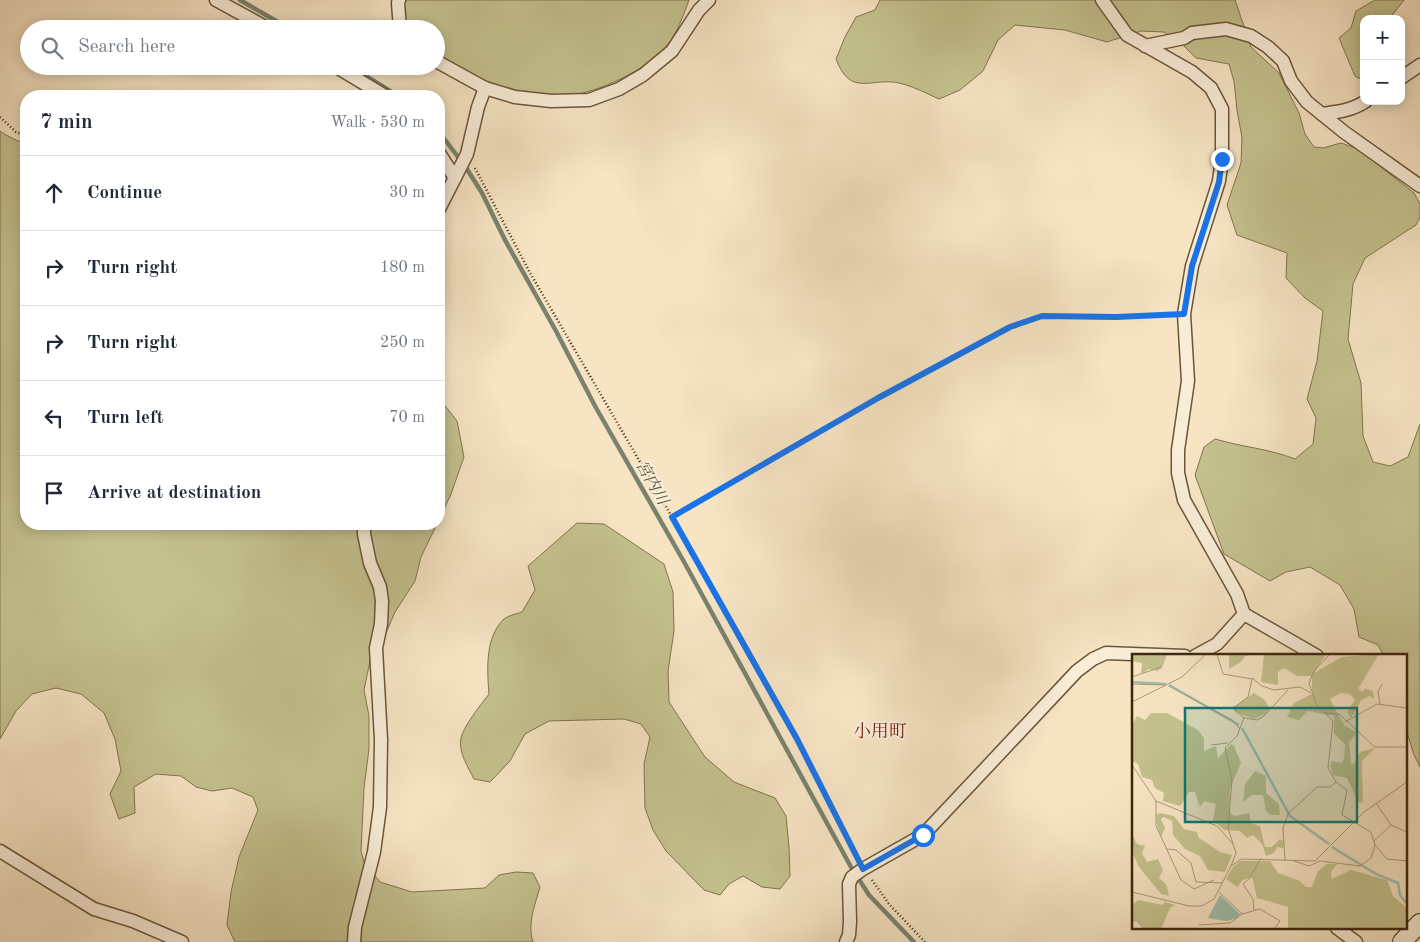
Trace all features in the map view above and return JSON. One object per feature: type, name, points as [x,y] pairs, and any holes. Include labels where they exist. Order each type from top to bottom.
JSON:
[{"type":"main road","points":[[1402,942],[1420,923]]},
{"type":"street","points":[[216,0],[253,20]]},
{"type":"street","points":[[399,0],[399,20]]},
{"type":"street","points":[[445,65],[485,88],[515,97],[551,101],[589,100],[620,89],[643,75],[672,51],[699,10],[709,0]]},
{"type":"street","points":[[1102,0],[1127,35],[1192,72],[1211,88],[1222,109],[1222,159],[1219,182],[1192,266],[1184,314],[1188,381],[1178,450],[1178,473],[1184,500],[1237,594],[1244,614],[1314,654]]},
{"type":"street","points":[[1145,46],[1184,38],[1192,34],[1226,29],[1251,36],[1268,47],[1283,62],[1291,81],[1307,102],[1344,132],[1420,186]]},
{"type":"street","points":[[1405,75],[1420,65]]},
{"type":"street","points":[[350,75],[375,90]]},
{"type":"street","points":[[445,198],[466,157],[485,88]]},
{"type":"street","points":[[1322,114],[1346,110],[1361,105]]},
{"type":"street","points":[[445,160],[457,175]]},
{"type":"street","points":[[354,942],[355,927],[374,852],[380,798],[381,740],[376,648],[381,624],[382,601],[380,587],[370,563],[365,530]]},
{"type":"street","points":[[1199,654],[1217,644],[1244,614]]},
{"type":"street","points":[[846,942],[850,922],[848,884],[859,872],[923,835],[1077,671],[1093,659],[1106,653],[1132,654]]},
{"type":"street","points":[[0,851],[94,909],[133,921],[182,942]]},
{"type":"street","points":[[1340,930],[1356,942]]},
{"type":"path","points":[[0,117],[20,134]]},
{"type":"path","points":[[466,157],[485,184],[529,271],[672,517],[797,739],[859,872],[926,942]]},
{"type":"path","points":[[672,517],[878,398],[1010,327],[1042,316],[1116,317],[1184,314]]},
{"type":"shaded area","points":[[403,0],[689,0],[673,37],[665,48],[646,65],[607,85],[568,96],[515,91],[494,85],[474,76],[445,59],[445,20],[404,20]]},
{"type":"shaded area","points":[[880,0],[1235,0],[1251,47],[1279,73],[1299,113],[1305,134],[1314,147],[1323,148],[1341,143],[1358,149],[1414,193],[1420,204],[1420,217],[1416,225],[1365,258],[1353,284],[1348,339],[1361,383],[1363,436],[1373,462],[1390,466],[1408,457],[1420,424],[1420,767],[1408,736],[1408,654],[1383,654],[1378,645],[1359,637],[1354,609],[1340,585],[1310,567],[1286,572],[1270,581],[1224,554],[1195,475],[1204,447],[1215,439],[1295,459],[1313,444],[1316,418],[1307,399],[1317,361],[1323,311],[1305,298],[1286,278],[1287,253],[1237,235],[1227,205],[1241,163],[1242,138],[1234,81],[1229,64],[1196,58],[1184,46],[1164,32],[1141,31],[1107,42],[1065,30],[1015,25],[998,40],[983,71],[960,90],[939,99],[899,83],[855,82],[842,71],[836,59],[845,37],[856,17],[875,10]]},
{"type":"shaded area","points":[[1375,0],[1404,0],[1392,15],[1360,15],[1360,79],[1355,76],[1339,38],[1351,28],[1356,11]]},
{"type":"shaded area","points":[[0,131],[20,142],[20,530],[434,530],[421,557],[415,581],[395,612],[383,640],[370,661],[364,690],[369,716],[369,749],[364,788],[361,851],[364,862],[380,882],[412,892],[485,888],[499,875],[516,872],[533,873],[540,887],[531,921],[533,942],[235,942],[227,925],[231,892],[239,857],[258,810],[253,797],[232,788],[212,791],[196,787],[181,776],[156,774],[134,787],[135,813],[119,819],[110,794],[121,771],[115,739],[104,713],[81,694],[56,688],[32,694],[16,711],[0,739]]},
{"type":"shaded area","points":[[445,406],[457,421],[464,457],[445,507]]},
{"type":"shaded area","points":[[577,523],[604,524],[664,564],[673,592],[674,631],[668,671],[669,702],[705,757],[734,782],[775,798],[786,816],[790,876],[780,889],[762,887],[743,876],[729,884],[720,895],[704,890],[666,851],[653,830],[645,808],[644,764],[650,737],[641,724],[624,719],[549,721],[525,734],[510,761],[490,782],[474,779],[462,754],[460,743],[462,733],[489,694],[488,664],[493,635],[504,619],[522,612],[535,590],[528,566]]},
{"type":"waterway","name":"宮内川","points":[[240,0],[274,20]]},
{"type":"waterway","name":"宮内川","points":[[364,75],[388,90]]},
{"type":"waterway","name":"宮内川","points":[[445,140],[482,193],[505,240],[595,406],[683,560],[851,867],[869,895],[914,942]]},
{"type":"district","name":"小用町","points":[[880,731]]},
{"type":"route","points":[[923,835],[863,869],[797,739],[672,517],[878,398],[1010,327],[1042,316],[1116,317],[1184,314],[1192,266],[1219,182],[1222,159]]}]
